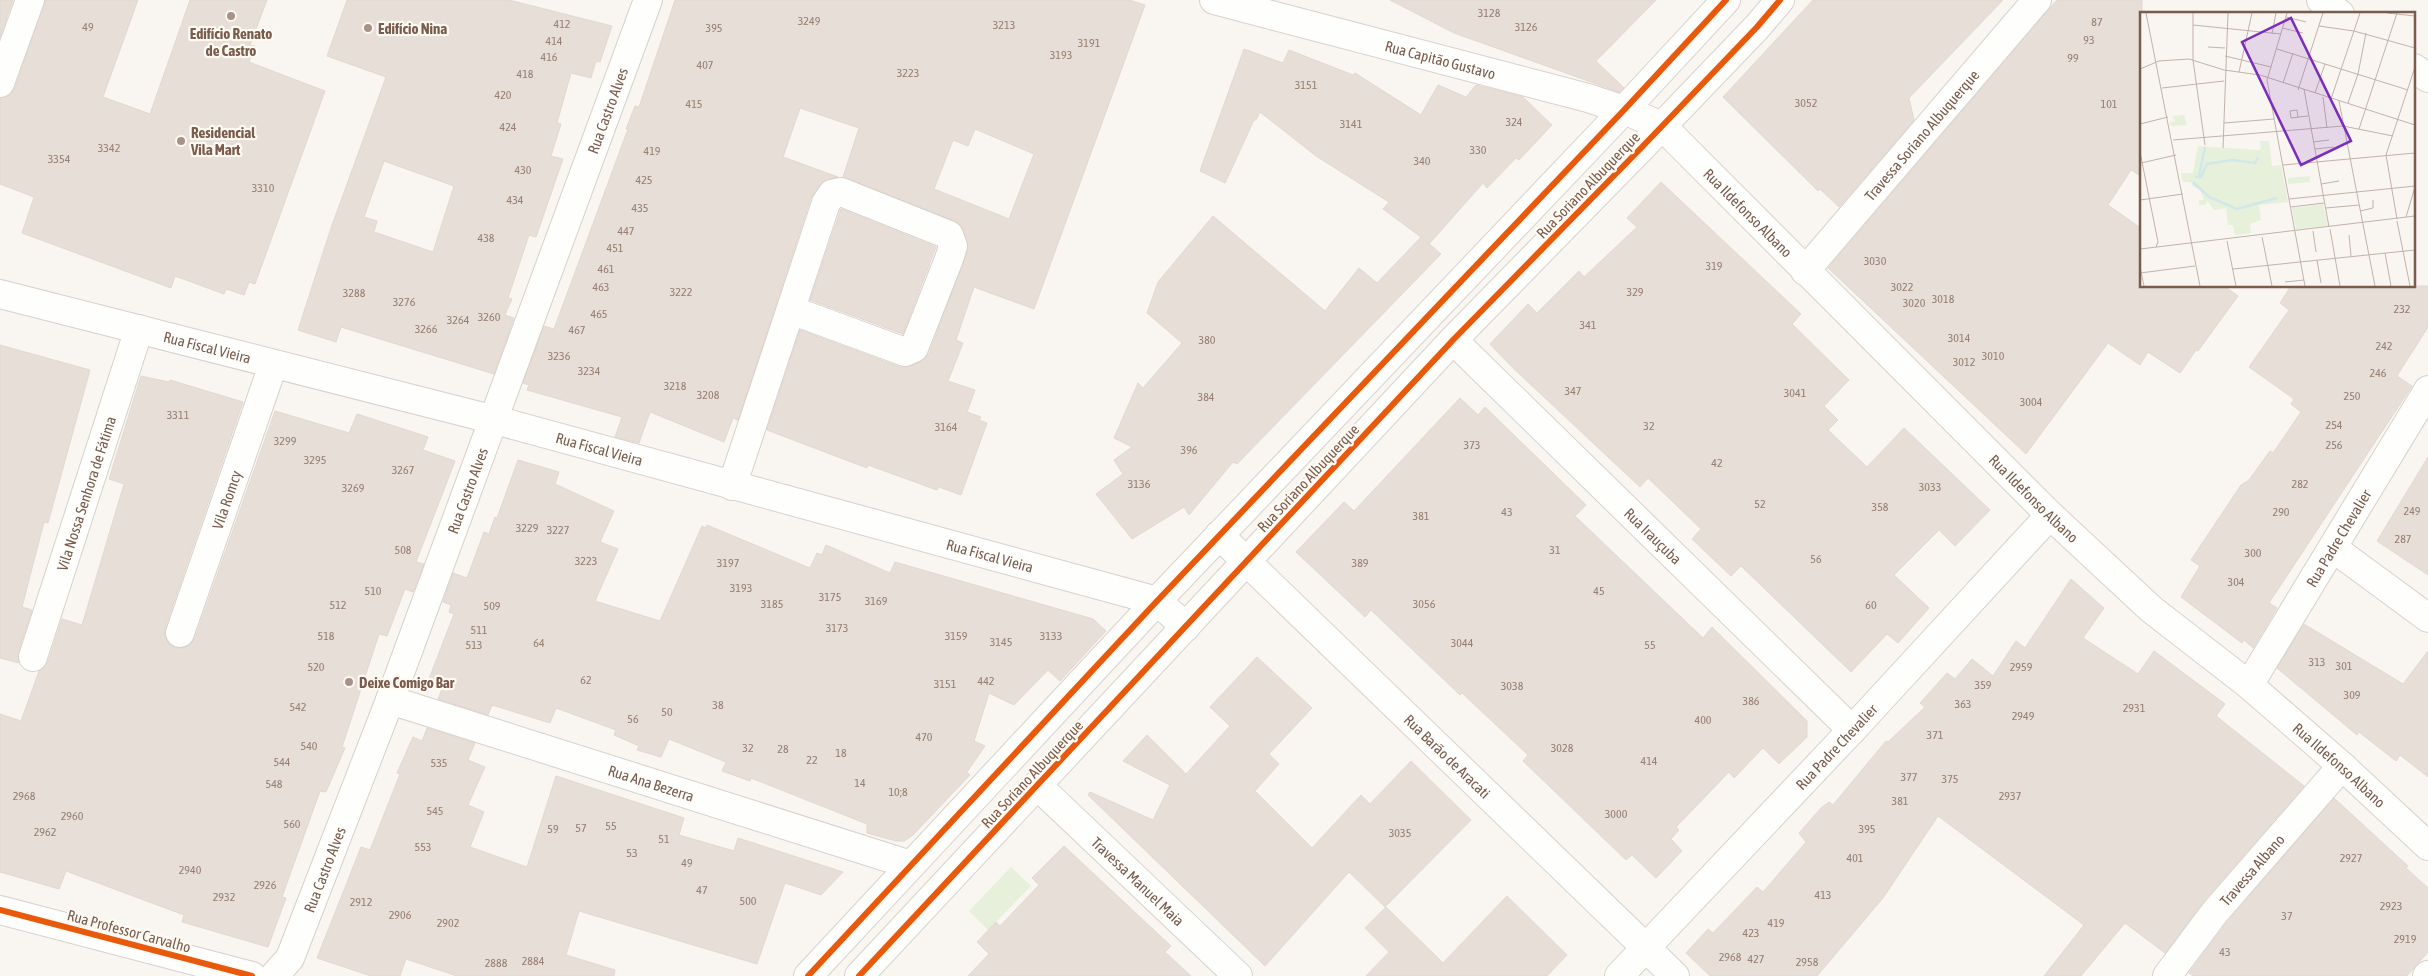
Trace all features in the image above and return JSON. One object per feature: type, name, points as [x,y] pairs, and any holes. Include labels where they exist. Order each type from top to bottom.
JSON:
[{"type":"street","points":[[0,83],[30,0]]},
{"type":"street","name":"Rua Castro Alves","points":[[274,976],[290,958],[390,700],[495,420],[648,0]]},
{"type":"street","name":"Rua Capitão Gustavo","points":[[1214,0],[1588,98],[1624,110],[1662,126]]},
{"type":"street","name":"Rua Soriano Albuquerque","points":[[808,976],[1219,535],[1624,110],[1726,0]]},
{"type":"street","name":"Rua Soriano Albuquerque","points":[[858,976],[1248,562],[1453,340],[1662,126],[1757,27],[1780,0]]},
{"type":"street","name":"Travessa Soriano Albuquerque","points":[[1805,271],[2037,0]]},
{"type":"street","points":[[2321,0],[2337,12]]},
{"type":"street","points":[[2416,69],[2428,78]]},
{"type":"street","name":"Rua Ildefonso Albano","points":[[1662,126],[2050,515],[2151,609],[2249,686],[2342,766],[2428,846]]},
{"type":"street","points":[[732,486],[826,203],[832,194],[841,192],[949,235],[952,246],[948,259],[914,348],[905,352],[791,310]]},
{"type":"street","name":"Rua Fiscal Vieira","points":[[0,294],[495,420],[1157,601],[1186,627]]},
{"type":"street","name":"Vila Nossa Senhora de Fátima","points":[[33,657],[139,329]]},
{"type":"street","name":"Rua Irauçuba","points":[[1453,340],[1852,730]]},
{"type":"street","name":"Vila Romcy","points":[[180,633],[273,365]]},
{"type":"street","name":"Rua Padre Chevalier","points":[[2249,686],[2428,390]]},
{"type":"street","name":"Rua Padre Chevalier","points":[[1619,976],[1852,730],[2050,515]]},
{"type":"street","name":"Rua Barão de Aracati","points":[[1219,535],[1675,976]]},
{"type":"street","points":[[2333,548],[2428,618]]},
{"type":"street","name":"Rua Ana Bezerra","points":[[390,700],[911,865]]},
{"type":"street","name":"Travessa Albano","points":[[2167,976],[2215,912],[2342,766]]},
{"type":"street","name":"Travessa Manuel Maia","points":[[1038,786],[1238,976]]},
{"type":"street","name":"Rua Professor Carvalho","points":[[0,910],[252,976]]},
{"type":"green space","points":[[1011,867],[1031,886],[988,930],[969,911]]},
{"type":"building","points":[[0,0],[13,0],[0,37]]},
{"type":"building","points":[[45,0],[138,0],[103,97],[150,114],[190,0],[267,0],[250,45],[255,46],[249,62],[325,91],[255,284],[249,282],[244,295],[226,289],[224,294],[175,276],[171,288],[22,233],[34,197],[0,184],[0,98],[10,95],[15,88]]},
{"type":"building","points":[[347,0],[509,0],[612,26],[600,62],[596,61],[591,78],[571,73],[557,123],[561,124],[551,156],[563,159],[536,237],[529,235],[508,298],[512,299],[505,315],[514,318],[494,374],[341,327],[336,342],[298,330],[331,228],[386,77],[327,56]],"holes":[[[384,161],[454,186],[433,252],[374,232],[377,221],[364,217]]]},
{"type":"building","points":[[675,0],[1129,0],[1145,5],[1034,309],[974,287],[956,340],[963,343],[948,381],[975,390],[967,412],[981,417],[979,420],[987,423],[961,495],[939,487],[937,490],[868,465],[867,468],[767,430],[800,330],[900,367],[911,366],[920,362],[929,354],[968,250],[964,230],[955,221],[843,177],[859,128],[800,108],[783,157],[838,177],[828,179],[820,185],[811,198],[738,420],[733,418],[724,442],[650,412],[639,443],[615,437],[622,417],[527,390],[529,385],[523,383],[544,326],[554,329],[628,129],[626,129],[635,106],[639,107]],"holes":[[[975,129],[1034,154],[1009,219],[934,189],[953,140],[968,146]]]},
{"type":"building","points":[[1390,0],[1656,0],[1596,61],[1624,88],[1619,92],[1454,33]]},
{"type":"building","points":[[1813,0],[2003,0],[1909,98],[1914,120],[1839,207],[1820,189],[1818,191],[1723,97]]},
{"type":"building","points":[[2057,0],[2142,0],[2142,12],[2140,12],[2140,176],[2131,170],[2108,205],[2140,228],[2140,288],[2227,288],[2238,296],[2180,373],[2148,352],[2140,365],[2108,343],[2026,454],[1828,268]]},
{"type":"building","points":[[1244,49],[1283,63],[1289,50],[1353,75],[1355,73],[1421,115],[1438,85],[1466,97],[1476,85],[1523,97],[1552,125],[1519,160],[1516,158],[1487,188],[1483,183],[1429,244],[1441,254],[1237,464],[1233,462],[1189,515],[1184,507],[1132,539],[1096,494],[1123,474],[1114,460],[1132,447],[1114,438],[1138,383],[1143,388],[1182,343],[1147,313],[1158,282],[1213,216],[1325,311],[1359,268],[1377,283],[1421,237],[1383,209],[1389,202],[1316,156],[1260,112],[1256,120],[1254,120],[1225,183],[1200,171]]},
{"type":"building","points":[[1661,182],[1801,314],[1792,324],[1849,380],[1824,406],[1838,420],[1828,430],[1867,467],[1904,428],[1990,510],[1955,546],[1939,530],[1894,575],[1929,608],[1898,643],[1887,634],[1851,672],[1741,566],[1731,576],[1692,539],[1701,529],[1648,478],[1640,487],[1513,368],[1490,344],[1528,304],[1537,313],[1579,271],[1584,277],[1637,227],[1627,218]]},
{"type":"building","points":[[841,209],[936,247],[903,334],[810,300]]},
{"type":"building","points":[[2416,286],[2428,286],[2428,327],[2397,376],[2412,386],[2269,603],[2277,608],[2253,648],[2244,640],[2242,643],[2181,597],[2200,566],[2191,560],[2241,485],[2249,480],[2270,451],[2273,453],[2301,412],[2291,404],[2294,399],[2249,367],[2289,310],[2280,303],[2290,288],[2416,288]]},
{"type":"building","points":[[0,345],[90,370],[48,523],[44,522],[22,607],[32,610],[18,652],[19,663],[0,658]]},
{"type":"building","points":[[141,376],[169,382],[170,380],[243,402],[165,628],[168,643],[175,648],[190,645],[195,638],[275,411],[349,433],[357,414],[428,437],[423,450],[455,461],[416,562],[424,564],[413,592],[405,589],[387,636],[379,634],[342,747],[345,748],[326,792],[320,791],[282,897],[286,898],[268,947],[182,922],[184,915],[66,871],[59,889],[0,872],[0,714],[21,721],[39,671],[48,662],[62,619],[82,625],[124,484],[109,479]]},
{"type":"building","points":[[1460,398],[1478,415],[1485,407],[1586,505],[1575,516],[1703,638],[1712,627],[1807,721],[1807,737],[1779,764],[1763,748],[1734,778],[1729,772],[1676,827],[1679,830],[1671,839],[1682,851],[1656,878],[1632,855],[1626,860],[1523,761],[1528,755],[1462,693],[1460,695],[1371,610],[1365,617],[1296,552],[1344,502],[1354,511]]},
{"type":"building","points":[[2428,457],[2428,575],[2377,541]]},
{"type":"building","points":[[518,460],[559,472],[555,484],[614,511],[600,542],[618,549],[595,601],[660,621],[702,526],[706,528],[707,525],[810,568],[817,553],[822,555],[826,545],[890,573],[895,562],[1093,619],[1106,631],[1060,681],[1048,670],[1014,705],[989,693],[974,741],[985,746],[967,772],[970,775],[913,835],[904,841],[896,841],[867,833],[867,824],[751,778],[750,781],[722,771],[726,762],[669,739],[661,757],[637,750],[639,746],[614,735],[616,730],[556,708],[550,723],[492,705],[488,715],[438,699],[442,689],[427,684],[454,614],[449,612],[451,605],[443,602],[453,573],[467,578],[484,532],[489,534],[495,517],[497,518]]},
{"type":"building","points":[[2071,579],[2104,608],[2083,638],[2138,674],[2154,651],[2225,704],[2216,716],[2304,786],[2203,902],[2165,953],[2125,923],[2081,976],[2044,976],[2084,925],[1938,816],[1883,898],[1817,976],[1710,976],[1686,953],[1708,929],[1713,933],[1757,887],[1763,892],[1806,842],[1799,833],[1822,807],[1829,802],[1833,805],[1886,741],[1888,742],[1925,707],[1920,703],[1947,673],[1955,679],[1972,659],[1993,676],[2016,641],[2025,648]]},
{"type":"building","points":[[2304,624],[2403,684],[2428,651],[2428,777],[2400,755],[2396,761],[2359,732],[2357,735],[2277,668]]},
{"type":"building","points":[[1257,657],[1312,708],[1269,754],[1279,764],[1255,791],[1312,848],[1361,795],[1370,804],[1411,761],[1471,820],[1385,907],[1349,872],[1265,966],[1088,795],[1090,792],[1153,820],[1170,785],[1123,761],[1147,735],[1186,774],[1230,726],[1210,707]]},
{"type":"building","points":[[427,728],[475,743],[468,760],[485,767],[468,805],[484,812],[470,847],[527,867],[556,776],[684,818],[679,835],[734,851],[738,838],[843,872],[821,895],[785,883],[757,964],[579,911],[566,955],[615,970],[614,976],[457,976],[406,959],[400,976],[371,976],[317,958],[361,847],[370,850],[400,774],[397,773],[413,737],[422,741]]},
{"type":"building","points":[[2334,798],[2408,866],[2406,868],[2428,888],[2428,952],[2407,976],[2193,976],[2189,973],[2227,922]]},
{"type":"building","points":[[1064,846],[1171,946],[1165,952],[1191,976],[968,976],[989,954],[977,942],[996,922],[1000,926],[1039,885],[1032,878]]},
{"type":"building","points":[[1507,896],[1567,955],[1547,976],[1366,976],[1389,952],[1365,928],[1386,907],[1443,963]]},
{"type":"cycle path","points":[[808,976],[1157,601],[1624,110],[1726,0]]},
{"type":"cycle path","points":[[859,976],[1453,340],[1642,147],[1757,27],[1780,0]]},
{"type":"cycle path","points":[[0,910],[252,976]]},
{"type":"place","name":"Edifício Renato de Castro","points":[[231,16]]},
{"type":"place","name":"Edifício Nina","points":[[368,28]]},
{"type":"place","name":"Residencial Vila Mart","points":[[181,141]]},
{"type":"place","name":"Deixe Comigo Bar","points":[[349,682]]}]
